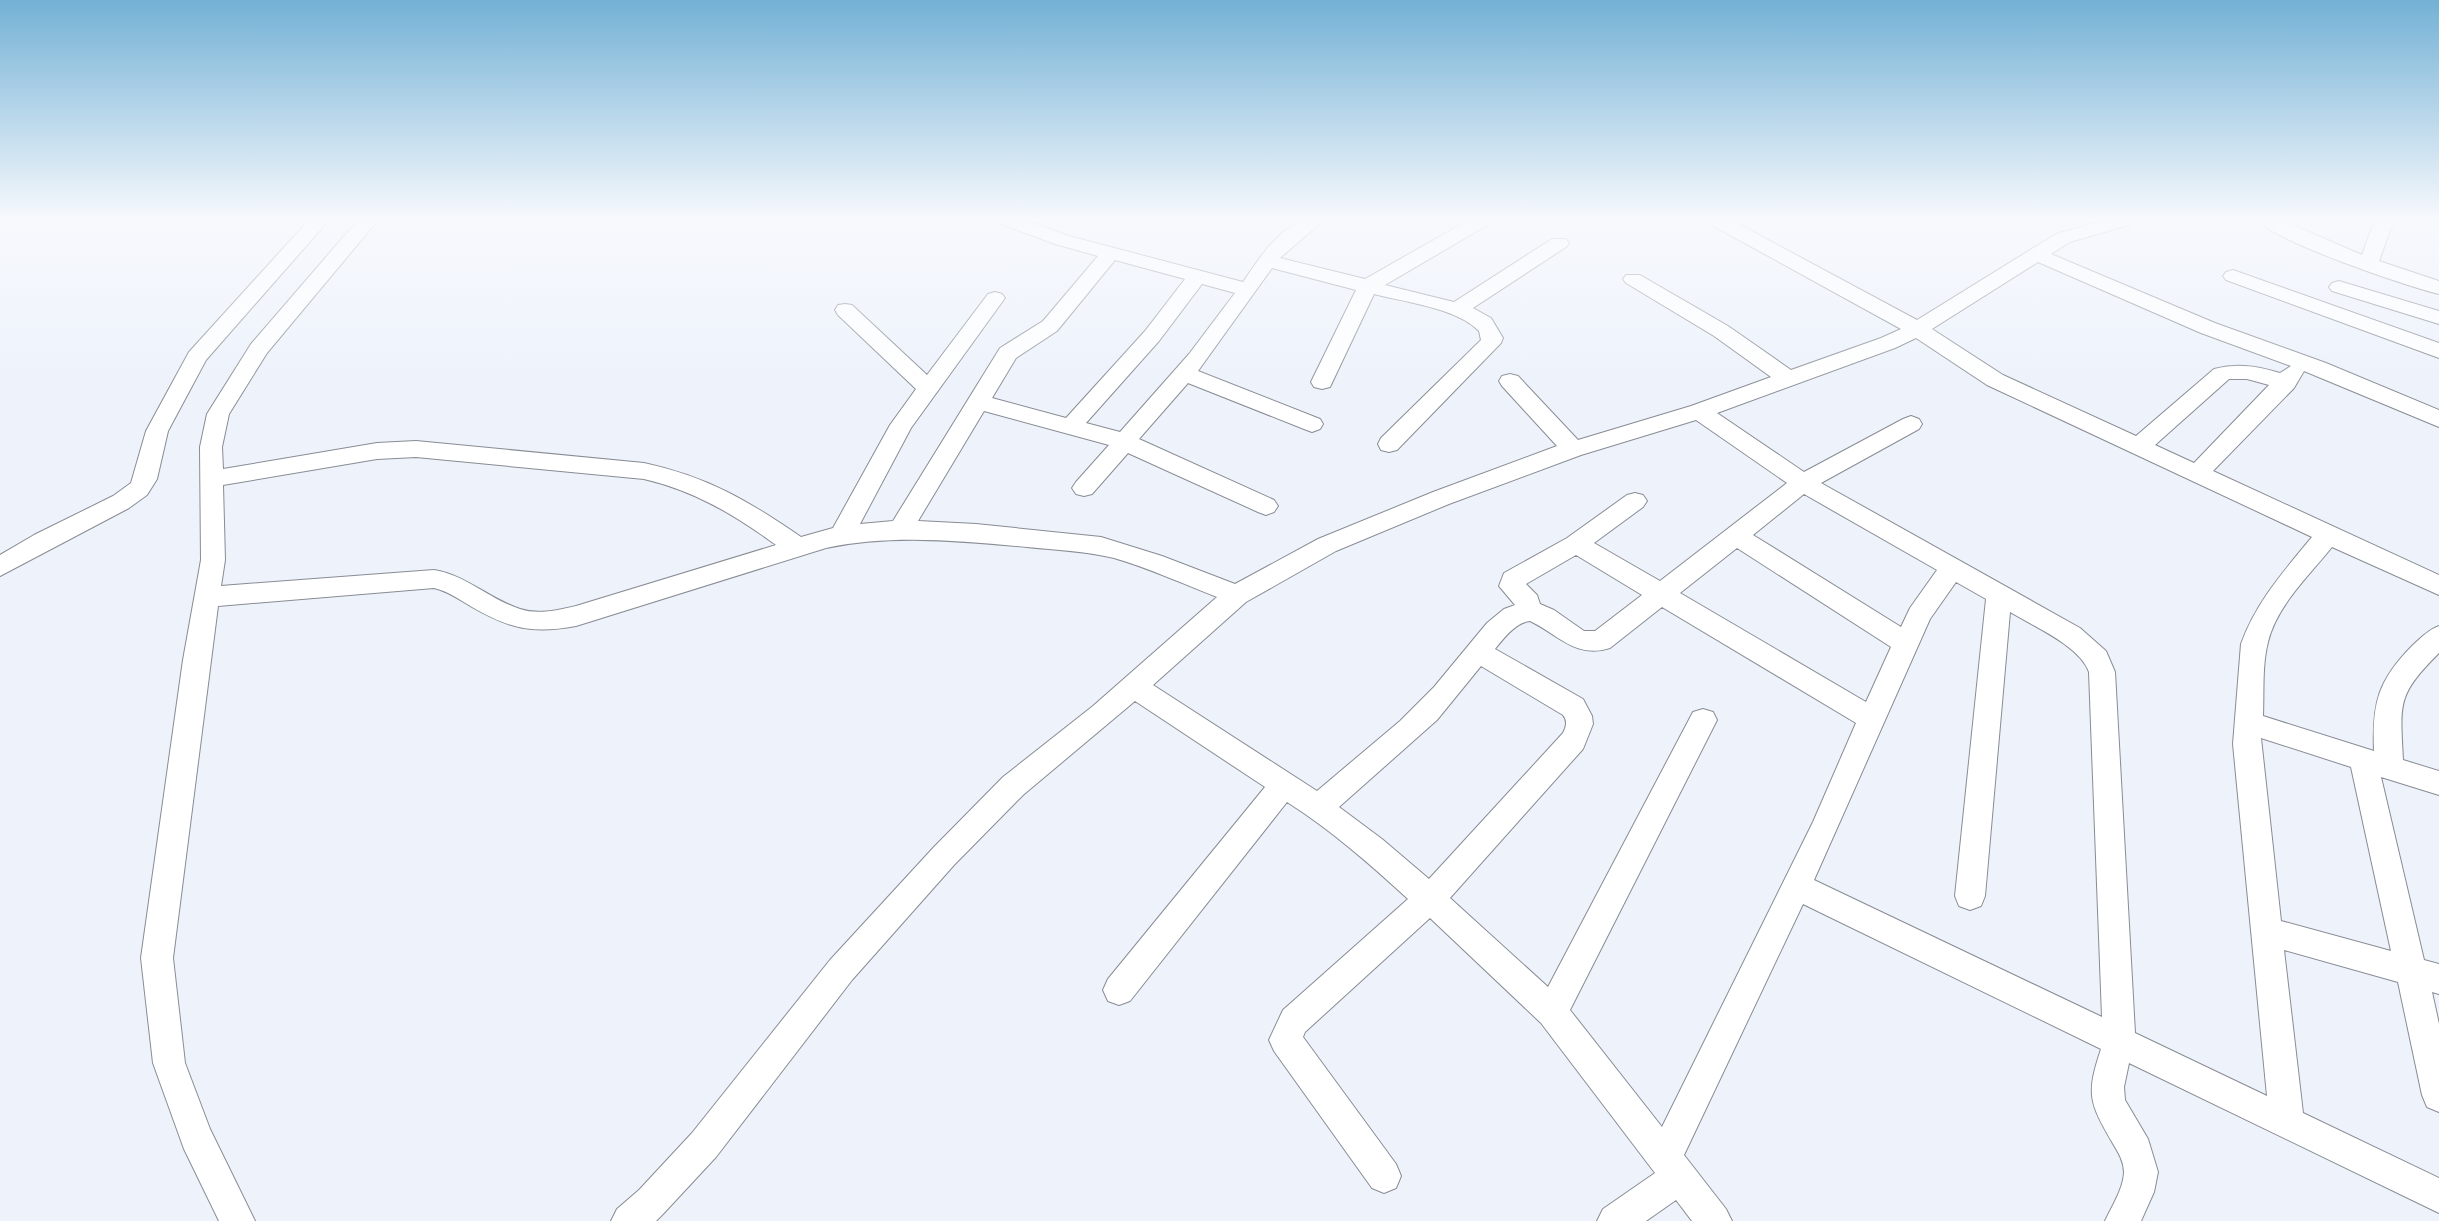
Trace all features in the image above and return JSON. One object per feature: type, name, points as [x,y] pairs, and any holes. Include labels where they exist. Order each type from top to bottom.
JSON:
[{"type":"street","points":[[0,567],[121,502],[139,489],[145,479],[157,430],[197,357],[268,277]]},
{"type":"street","points":[[237,1221],[196,1137],[169,1063],[157,958],[178,790],[213,560],[211,479],[213,429],[226,399],[259,349],[320,277]]},
{"type":"street","points":[[900,530],[1008,353],[1016,346],[1042,334],[1091,277]]},
{"type":"street","points":[[1071,426],[1152,336],[1197,277],[1248,290]]},
{"type":"street","points":[[1084,488],[1184,374],[1257,277]]},
{"type":"street","points":[[1332,277],[1457,309],[1483,322],[1491,333],[1490,343],[1389,444]]},
{"type":"street","points":[[1322,382],[1368,286],[1384,277]]},
{"type":"street","points":[[1457,309],[1506,277]]},
{"type":"street","points":[[1832,277],[1995,380],[2439,586]]},
{"type":"street","points":[[629,1221],[651,1202],[704,1145],[841,970],[944,856],[1013,786],[1134,686],[1237,595],[1327,545],[1375,524],[1573,449],[1700,411],[1888,343],[1917,329],[2001,277]]},
{"type":"street","points":[[2088,277],[2208,328],[2303,362],[2439,419]]},
{"type":"street","points":[[2236,277],[2439,351]]},
{"type":"street","points":[[2405,277],[2439,288]]},
{"type":"street","points":[[1633,279],[1721,331],[1788,379]]},
{"type":"street","points":[[2339,286],[2439,318]]},
{"type":"street","points":[[842,535],[901,425],[994,298]]},
{"type":"street","points":[[845,310],[928,388]]},
{"type":"street","points":[[2197,474],[2286,383],[2303,362]]},
{"type":"street","points":[[2138,447],[2222,374],[2240,371],[2286,383]]},
{"type":"street","points":[[1184,374],[1312,424]]},
{"type":"street","points":[[1510,381],[1573,449]]},
{"type":"street","points":[[979,402],[1123,441],[1266,506]]},
{"type":"street","points":[[1700,411],[1803,483],[2071,635],[2097,658],[2102,672],[2119,1043],[2107,1092],[2111,1108],[2133,1144],[2142,1168],[2141,1183],[2123,1221]]},
{"type":"street","points":[[1318,807],[1409,729],[1446,692],[1513,616],[1524,612],[1539,614],[1567,634],[1584,641],[1601,641],[1803,483],[1911,424]]},
{"type":"street","points":[[211,479],[377,451],[416,449],[644,471],[675,477],[731,500],[798,548]]},
{"type":"street","points":[[1524,612],[1528,602],[1510,584],[1513,580],[1576,544],[1635,501]]},
{"type":"street","points":[[206,597],[434,579],[454,585],[510,618],[546,622],[576,616],[842,535],[900,530],[961,532],[1089,544],[1125,552],[1237,595]]},
{"type":"street","points":[[2287,1124],[2247,744],[2254,644],[2258,628],[2266,613],[2329,534]]},
{"type":"street","points":[[1735,535],[1850,606],[1906,644]]},
{"type":"street","points":[[1576,544],[1871,718]]},
{"type":"street","points":[[1615,1221],[1672,1167],[1919,615],[1953,567]]},
{"type":"street","points":[[1970,896],[1999,594]]},
{"type":"street","points":[[2439,636],[2400,678],[2390,695],[2376,763],[2409,970],[2439,1095]]},
{"type":"street","points":[[1384,1176],[1285,1040],[1294,1021],[1430,899],[1573,741],[1581,726],[1580,716],[1573,707],[1479,652]]},
{"type":"street","points":[[1134,686],[1318,807],[1372,848],[1430,899],[1552,1012],[1714,1221]]},
{"type":"street","points":[[1552,1012],[1703,720]]},
{"type":"street","points":[[2249,723],[2439,783]]},
{"type":"street","points":[[1119,990],[1284,784]]},
{"type":"street","points":[[1796,886],[2439,1196]]},
{"type":"street","points":[[2267,931],[2439,979]]}]
